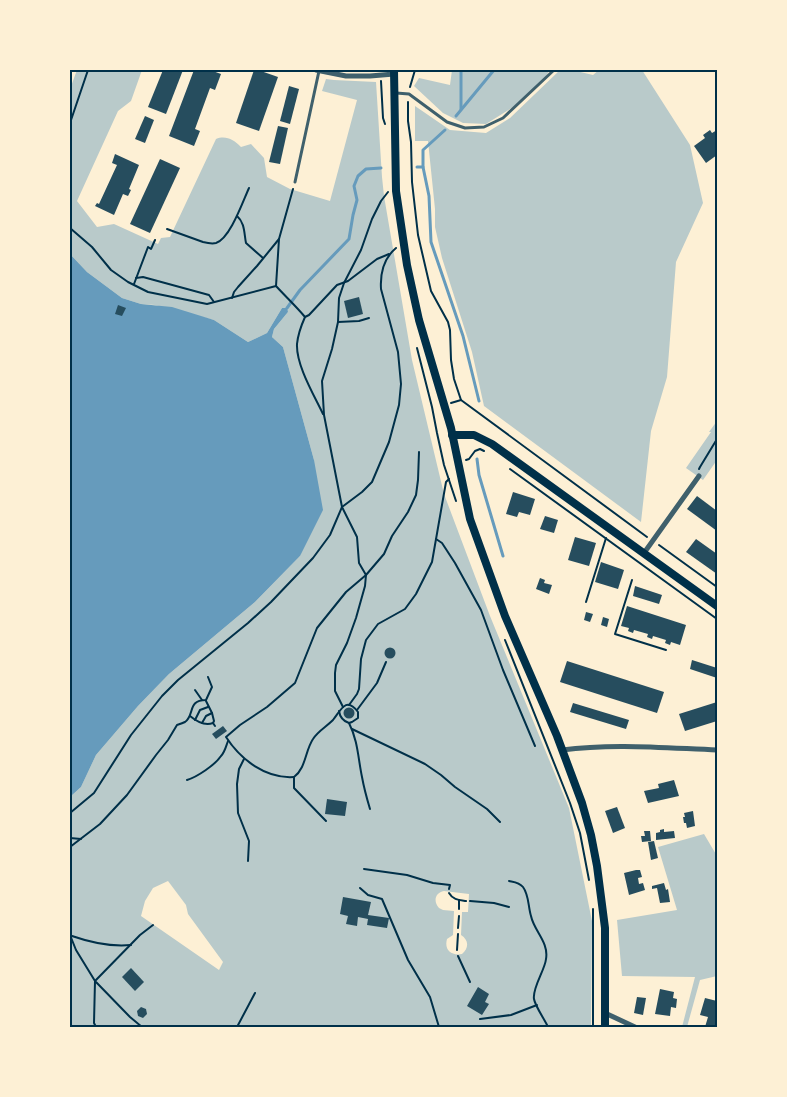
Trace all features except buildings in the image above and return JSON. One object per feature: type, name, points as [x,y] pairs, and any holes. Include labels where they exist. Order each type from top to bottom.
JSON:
[{"type":"main road","points":[[394,72],[396,191],[407,265],[419,320],[452,435],[470,519],[505,616],[557,736],[582,803],[591,835],[597,866],[604,928],[605,1027]]},
{"type":"main road","points":[[452,435],[474,435],[492,444],[717,606]]},
{"type":"street","points":[[318,70],[346,76],[381,75],[394,72]]},
{"type":"street","points":[[644,553],[698,476]]},
{"type":"street","points":[[562,750],[583,747],[717,750]]},
{"type":"street","points":[[604,1013],[635,1027]]},
{"type":"lane","points":[[295,182],[318,70]]},
{"type":"lane","points":[[395,94],[409,94],[447,122],[465,128],[484,128],[503,118],[554,70]]},
{"type":"path","points":[[70,123],[88,70]]},
{"type":"path","points":[[415,70],[409,94],[408,121],[418,235],[431,291],[448,322],[454,379],[462,400],[717,587]]},
{"type":"path","points":[[381,75],[383,118],[387,127]]},
{"type":"path","points":[[295,182],[279,239],[276,286],[297,306],[305,317]]},
{"type":"path","points":[[167,229],[209,244],[217,243],[228,232],[249,188]]},
{"type":"path","points":[[343,707],[335,691],[336,665],[347,643],[358,612],[366,575],[359,563],[357,537],[342,507],[324,415],[322,381],[332,349],[344,283],[361,250],[372,219],[389,190]]},
{"type":"path","points":[[237,216],[244,226],[246,243],[263,258]]},
{"type":"path","points":[[70,228],[92,247],[110,270],[148,292],[207,304],[276,286]]},
{"type":"path","points":[[232,298],[238,286],[279,239]]},
{"type":"path","points":[[134,285],[148,248],[151,249],[155,240]]},
{"type":"path","points":[[324,415],[303,370],[298,354],[298,334],[305,317],[338,285],[348,282],[377,259],[389,254],[398,246]]},
{"type":"path","points":[[70,813],[94,793],[131,734],[162,696],[178,680],[271,602],[313,558],[330,535],[342,507],[372,482],[389,442],[399,405],[401,384],[398,352],[381,289],[381,274],[389,254]]},
{"type":"path","points":[[136,278],[143,277],[209,295],[214,302]]},
{"type":"path","points":[[338,322],[358,321],[369,318]]},
{"type":"path","points":[[432,407],[437,434],[458,506]]},
{"type":"path","points":[[698,476],[700,467],[717,439]]},
{"type":"path","points":[[458,462],[469,459],[475,451],[480,449],[486,452]]},
{"type":"path","points":[[186,780],[200,774],[218,760],[223,755],[228,741],[226,738],[295,683],[317,628],[346,592],[366,575],[384,554],[392,536],[408,512],[416,494],[419,452]]},
{"type":"path","points":[[510,469],[717,620]]},
{"type":"path","points":[[228,741],[244,759],[254,766],[277,776],[294,777],[298,774],[317,732],[332,720],[343,707],[349,705],[357,694],[361,659],[370,632],[378,624],[405,609],[416,594],[432,562],[446,482],[449,479]]},
{"type":"path","points":[[586,602],[609,528]]},
{"type":"path","points":[[436,539],[442,543],[455,563],[481,610],[503,670],[536,746]]},
{"type":"path","points":[[632,580],[615,634],[666,650]]},
{"type":"path","points":[[505,641],[570,803],[580,832],[589,879]]},
{"type":"path","points":[[356,710],[378,683],[386,662]]},
{"type":"path","points":[[189,716],[202,723],[214,724],[212,713],[206,700],[212,687],[208,677]]},
{"type":"path","points":[[195,690],[202,700]]},
{"type":"path","points":[[70,847],[100,824],[127,795],[168,740],[177,724],[186,722],[193,705],[206,700]]},
{"type":"path","points":[[349,705],[354,706],[358,712],[358,718],[349,723]]},
{"type":"path","points":[[195,720],[200,710],[209,707]]},
{"type":"path","points":[[339,711],[340,716],[349,723],[355,734],[370,809]]},
{"type":"path","points":[[202,723],[206,716],[212,713]]},
{"type":"path","points":[[352,729],[425,764],[487,809],[500,822]]},
{"type":"path","points":[[244,759],[239,770],[237,784],[238,813],[249,841],[248,861]]},
{"type":"path","points":[[294,777],[294,788],[326,822]]},
{"type":"path","points":[[70,838],[81,839]]},
{"type":"path","points":[[364,869],[450,885],[449,889]]},
{"type":"path","points":[[509,881],[519,883],[526,893],[530,916],[543,939],[546,959],[534,999],[548,1027]]},
{"type":"path","points":[[360,888],[368,895],[382,899],[408,960],[430,997],[439,1027]]},
{"type":"path","points":[[450,893],[452,897],[466,901]]},
{"type":"path","points":[[459,900],[459,909]]},
{"type":"path","points":[[470,901],[494,903],[509,907]]},
{"type":"path","points":[[592,907],[593,1027]]},
{"type":"path","points":[[458,928],[459,916]]},
{"type":"path","points":[[96,1027],[94,1022],[95,981],[140,935],[153,925]]},
{"type":"path","points":[[458,934],[458,950]]},
{"type":"path","points":[[70,935],[98,944],[131,946]]},
{"type":"path","points":[[70,935],[76,950],[95,981],[142,1027]]},
{"type":"path","points":[[458,956],[470,982]]},
{"type":"path","points":[[237,1027],[255,993]]},
{"type":"path","points":[[480,1019],[511,1016],[537,1005]]},
{"type":"shaded area","points":[[77,70],[142,70],[131,101],[118,111],[77,201],[97,227],[114,224],[158,244],[161,238],[170,237],[216,139],[220,138],[230,139],[241,147],[251,144],[264,158],[267,177],[290,189],[330,201],[357,100],[322,91],[326,79],[376,82],[384,196],[412,360],[444,494],[490,616],[569,808],[592,921],[591,1027],[70,1027],[70,797],[81,787],[96,755],[138,706],[169,674],[255,602],[300,556],[314,460],[283,347],[272,337],[274,329],[288,312],[282,308],[267,333],[248,342],[214,320],[122,298],[87,272],[70,254],[70,89]],"holes":[[[168,881],[186,905],[188,914],[223,962],[219,970],[141,916],[145,901],[153,888]],[[444,891],[469,894],[468,912],[462,912],[461,935],[466,939],[467,944],[462,954],[455,954],[449,951],[446,943],[447,939],[453,935],[454,911],[443,910],[437,905],[437,895]]]},
{"type":"shaded area","points":[[452,70],[550,70],[544,79],[513,107],[486,124],[463,123],[443,113],[414,86],[419,78],[450,85]]},
{"type":"shaded area","points":[[560,70],[572,70],[593,75],[599,70],[642,70],[690,145],[703,203],[676,262],[667,377],[651,431],[641,522],[484,406],[472,352],[442,258],[435,227],[428,141],[415,141],[415,106],[450,130],[486,133],[510,118]]},
{"type":"shaded area","points":[[717,421],[717,460],[703,480],[686,468]]},
{"type":"shaded area","points":[[704,834],[717,856],[717,976],[700,980],[687,1027],[682,1027],[695,977],[622,976],[617,920],[677,910],[658,847]]},
{"type":"water","points":[[70,254],[87,272],[122,298],[141,304],[172,307],[214,320],[248,342],[267,333],[282,308],[287,308],[288,312],[274,329],[272,337],[283,347],[314,460],[323,510],[300,556],[255,602],[169,674],[138,706],[96,755],[81,787],[70,797]]},
{"type":"waterway","points":[[461,70],[461,109]]},
{"type":"waterway","points":[[456,116],[494,70]]},
{"type":"waterway","points":[[417,167],[423,167],[423,150],[445,130]]},
{"type":"waterway","points":[[423,167],[429,196],[431,242],[463,336],[479,401]]},
{"type":"waterway","points":[[287,308],[300,290],[349,239],[357,200],[354,186],[358,176],[366,169],[381,168]]},
{"type":"waterway","points":[[477,459],[479,475],[503,556]]}]
